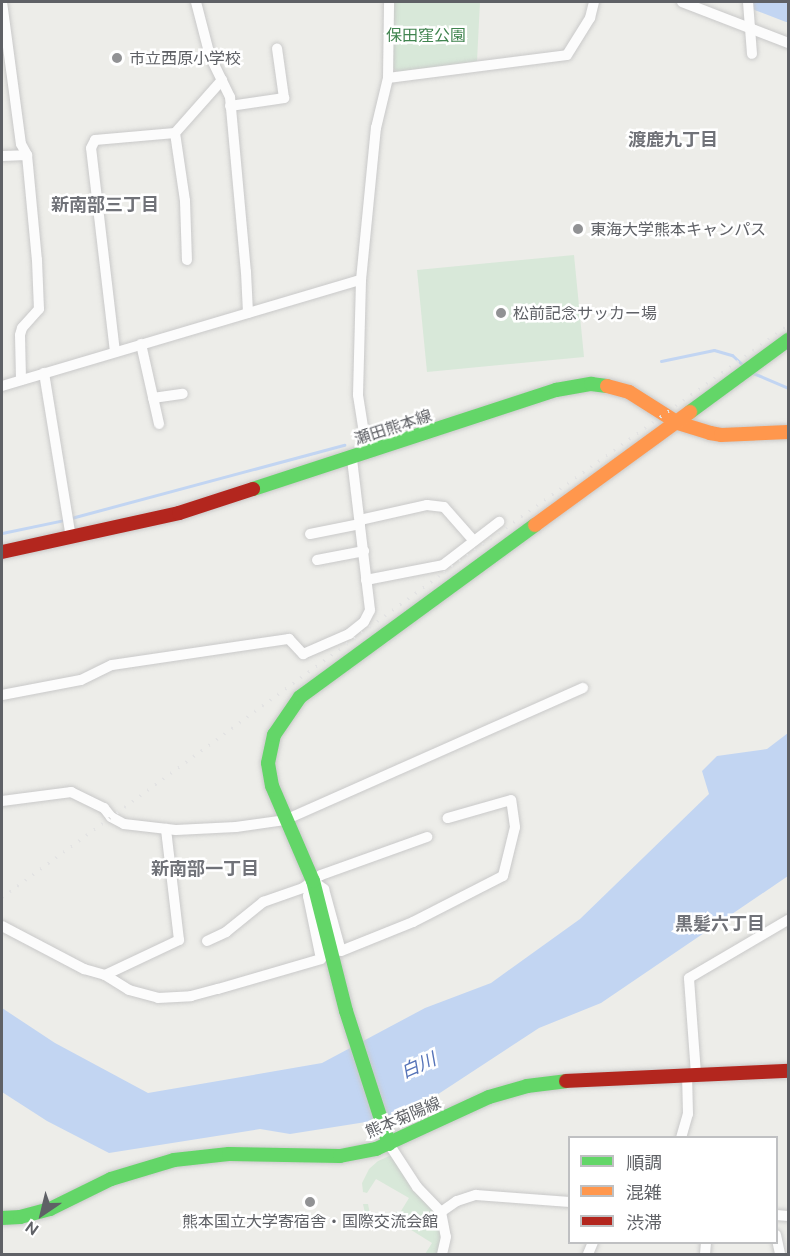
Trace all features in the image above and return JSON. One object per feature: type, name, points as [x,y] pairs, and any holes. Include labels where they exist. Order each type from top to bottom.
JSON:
[{"type":"main road","points":[[389,1144],[346,1011],[307,862],[285,820],[273,786],[268,763],[274,735],[300,697],[789,340]]},
{"type":"main road","name":"瀬田熊本線","points":[[2,552],[179,513],[556,390],[591,384],[615,387],[629,392],[678,423],[721,435],[789,432]]},
{"type":"main road","name":"熊本菊陽線","points":[[2,1218],[20,1217],[50,1209],[128,1172],[174,1160],[229,1154],[340,1156],[389,1144],[489,1096],[527,1086],[561,1081],[789,1071]]},
{"type":"street","points":[[2,2],[21,144],[27,155],[39,309],[22,328],[20,335],[21,380]]},
{"type":"street","points":[[196,2],[210,56],[222,80],[230,106],[248,313]]},
{"type":"street","points":[[368,452],[358,395],[361,280],[375,134],[388,78],[389,2]]},
{"type":"street","points":[[388,78],[567,55],[590,18],[594,2]]},
{"type":"street","points":[[682,2],[750,26],[789,43]]},
{"type":"street","points":[[748,2],[752,54]]},
{"type":"street","points":[[230,106],[284,98],[277,48]]},
{"type":"street","points":[[115,352],[91,148],[95,140],[175,133],[222,80]]},
{"type":"street","points":[[175,133],[185,201],[187,260]]},
{"type":"street","points":[[2,156],[27,155]]},
{"type":"street","points":[[2,386],[361,280]]},
{"type":"street","points":[[141,344],[159,424]]},
{"type":"street","points":[[44,373],[71,538]]},
{"type":"street","points":[[153,398],[183,394]]},
{"type":"street","points":[[2,694],[81,681],[112,665],[283,639],[290,639],[303,654],[349,634],[363,622],[370,610],[352,458]]},
{"type":"street","points":[[310,534],[427,504],[444,507],[474,541]]},
{"type":"street","points":[[366,580],[443,565],[499,522]]},
{"type":"street","points":[[317,560],[364,551]]},
{"type":"street","points":[[2,801],[71,792],[104,808],[111,817],[124,824],[166,829],[236,827],[285,820],[583,688]]},
{"type":"street","points":[[313,881],[324,889],[341,951],[413,922],[503,876],[515,827],[511,801],[448,818]]},
{"type":"street","points":[[105,975],[180,940],[166,829]]},
{"type":"street","points":[[207,941],[226,933],[263,903],[303,888],[321,875],[427,837]]},
{"type":"street","points":[[2,926],[84,969],[105,975],[129,990],[158,998],[191,996],[321,959],[308,897],[313,881]]},
{"type":"street","points":[[681,1136],[688,1114],[692,1074],[689,978],[789,920]]},
{"type":"street","points":[[389,1144],[417,1187],[441,1212],[446,1237],[442,1254]]},
{"type":"street","points":[[441,1212],[457,1201],[476,1195],[568,1202]]},
{"type":"green space","name":"保田窪公園","points":[[392,2],[480,2],[477,61],[398,72],[392,67]]},
{"type":"green space","name":"松前記念サッカー場","points":[[574,255],[584,357],[427,372],[417,270]]},
{"type":"green space","points":[[396,1153],[411,1189],[438,1215],[441,1227],[440,1254],[425,1254],[432,1243],[400,1223],[396,1229],[390,1218],[372,1220],[371,1223],[366,1218],[363,1204],[368,1204],[370,1214],[394,1213],[401,1211],[409,1198],[376,1179],[367,1193],[363,1192],[362,1183],[369,1169],[378,1161]]},
{"type":"water","name":"白川","points":[[788,733],[788,876],[601,1003],[539,1028],[420,1106],[366,1122],[290,1134],[260,1129],[109,1153],[47,1121],[2,1092],[2,1008],[55,1043],[148,1093],[322,1063],[425,1008],[491,983],[580,919],[709,794],[702,771],[717,756],[767,749]]},
{"type":"waterway","points":[[759,2],[788,13]]},
{"type":"waterway","points":[[661,361],[714,350],[732,355],[745,367]]},
{"type":"waterway","points":[[753,373],[788,388]]},
{"type":"waterway","points":[[71,518],[344,445]]},
{"type":"waterway","points":[[2,533],[64,520]]},
{"type":"railway","points":[[2,897],[444,572],[788,325]]},
{"type":"traffic: fast","points":[[690,412],[788,340]]},
{"type":"traffic: fast","points":[[253,489],[556,390],[591,384],[607,386]]},
{"type":"traffic: fast","points":[[389,1144],[346,1011],[313,881],[272,786],[268,763],[274,735],[300,697],[535,525]]},
{"type":"traffic: fast","points":[[2,1218],[20,1217],[50,1209],[111,1179],[174,1160],[229,1154],[340,1156],[376,1149],[489,1097],[527,1086],[566,1081]]},
{"type":"traffic: slow","points":[[607,386],[629,392],[678,423],[710,433],[721,435],[788,432]]},
{"type":"traffic: slow","points":[[535,525],[690,412]]},
{"type":"traffic: jam","points":[[2,552],[179,513],[253,489]]},
{"type":"traffic: jam","points":[[566,1081],[788,1071]]},
{"type":"place","name":"市立西原小学校","points":[[117,58]]},
{"type":"place","name":"東海大学熊本キャンパス","points":[[578,229]]},
{"type":"place","name":"松前記念サッカー場","points":[[501,313]]},
{"type":"place","name":"熊本国立大学寄宿舎・国際交流会館","points":[[310,1202]]},
{"type":"district","name":"渡鹿九丁目","points":[[673,139]]},
{"type":"district","name":"新南部三丁目","points":[[105,204]]},
{"type":"district","name":"新南部一丁目","points":[[205,868]]},
{"type":"district","name":"黒髪六丁目","points":[[720,923]]}]
